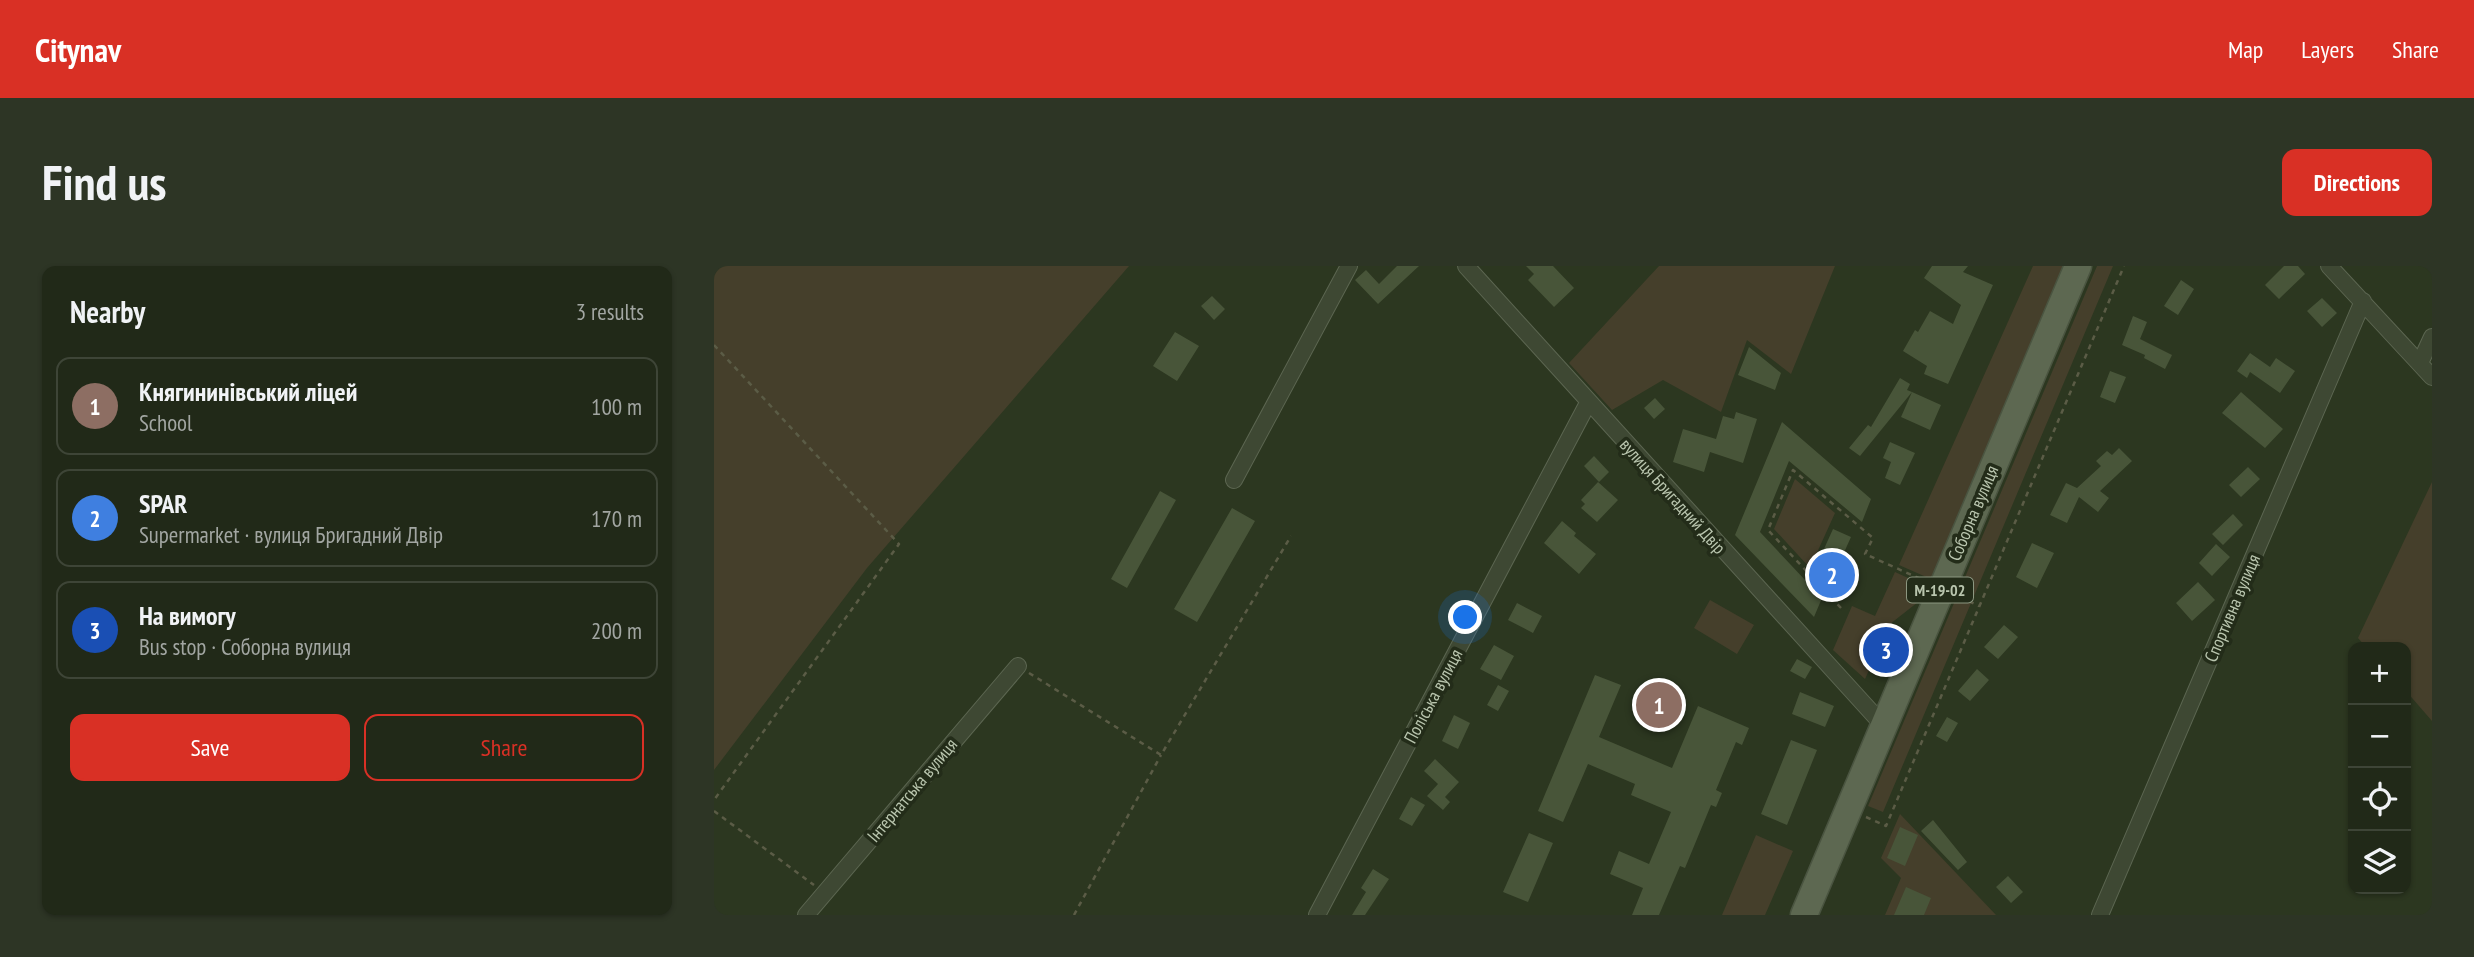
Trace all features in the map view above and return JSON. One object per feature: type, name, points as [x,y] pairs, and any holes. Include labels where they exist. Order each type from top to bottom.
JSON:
[{"type":"main road","name":"Соборна вулиця","points":[[1804,915],[2078,266]]},
{"type":"street","points":[[1234,480],[1349,266]]},
{"type":"street","name":"вулиця Бригадний Двір","points":[[1466,266],[1883,725]]},
{"type":"street","points":[[2329,266],[2432,377]]},
{"type":"street","name":"Спортивна вулиця","points":[[2100,915],[2363,301]]},
{"type":"street","points":[[2420,363],[2432,337]]},
{"type":"street","name":"Поліська вулиця","points":[[1317,915],[1588,403]]},
{"type":"street","name":"Інтернатська вулиця","points":[[806,915],[1018,666]]},
{"type":"path","points":[[1849,809],[1886,826],[2123,266]]},
{"type":"path","points":[[714,345],[898,544],[714,800]]},
{"type":"path","points":[[1841,608],[1769,530],[1793,470],[1873,538],[1865,554]]},
{"type":"path","points":[[1074,915],[1161,755],[1291,536]]},
{"type":"path","points":[[1018,666],[1161,755]]},
{"type":"path","points":[[714,811],[825,893]]},
{"type":"shaded area","points":[[714,266],[1129,266],[867,568],[714,770]]},
{"type":"shaded area","points":[[1659,266],[1835,266],[1791,374],[1747,340],[1721,412],[1663,380],[1612,410],[1569,363]]},
{"type":"shaded area","points":[[2033,266],[2065,266],[1933,580],[1899,565]]},
{"type":"shaded area","points":[[2097,266],[2113,266],[1883,812],[1868,806]]},
{"type":"shaded area","points":[[1795,479],[1835,513],[1810,568],[1774,529]]},
{"type":"shaded area","points":[[2432,482],[2432,721],[2411,697],[2411,642],[2362,642],[2358,638]]},
{"type":"shaded area","points":[[1895,572],[1930,588],[1927,595],[1890,624],[1865,679],[1833,650],[1852,606],[1875,616]]},
{"type":"shaded area","points":[[1710,600],[1754,625],[1737,654],[1694,628]]},
{"type":"shaded area","points":[[1900,814],[1996,915],[1885,915],[1901,878],[1881,858]]},
{"type":"shaded area","points":[[1756,835],[1793,851],[1765,915],[1722,915]]},
{"type":"building","points":[[1397,266],[1419,266],[1378,304],[1355,280],[1366,270],[1379,284]]},
{"type":"building","points":[[1526,266],[1553,266],[1574,288],[1554,307],[1528,280],[1534,274]]},
{"type":"building","points":[[1932,266],[1968,266],[1963,272],[1993,285],[1948,384],[1924,374],[1927,366],[1903,351],[1930,311],[1953,324],[1961,305],[1924,278]]},
{"type":"building","points":[[2284,266],[2298,266],[2305,274],[2279,299],[2265,285]]},
{"type":"building","points":[[2181,280],[2194,289],[2178,315],[2164,306]]},
{"type":"building","points":[[1212,296],[1225,309],[1214,320],[1201,306]]},
{"type":"building","points":[[2322,298],[2337,313],[2322,327],[2307,311]]},
{"type":"building","points":[[2133,316],[2147,322],[2140,339],[2172,355],[2165,369],[2144,358],[2145,355],[2122,345]]},
{"type":"building","points":[[1175,332],[1199,346],[1177,381],[1153,366]]},
{"type":"building","points":[[1749,347],[1781,373],[1775,390],[1738,375]]},
{"type":"building","points":[[2250,353],[2270,367],[2276,358],[2295,371],[2280,393],[2250,372],[2247,378],[2237,371]]},
{"type":"building","points":[[2110,371],[2126,377],[2115,403],[2100,397]]},
{"type":"building","points":[[1900,378],[1910,384],[1907,390],[1912,392],[1860,456],[1849,448],[1868,425],[1871,427]]},
{"type":"building","points":[[1912,392],[1941,405],[1930,430],[1901,417]]},
{"type":"building","points":[[2241,392],[2283,429],[2265,448],[2222,413]]},
{"type":"building","points":[[1655,398],[1665,409],[1654,419],[1644,408]]},
{"type":"building","points":[[1736,412],[1757,419],[1743,463],[1710,452],[1704,472],[1673,462],[1683,429],[1716,439],[1723,416],[1734,419]]},
{"type":"building","points":[[1782,422],[1871,499],[1862,522],[1789,461],[1760,532],[1822,598],[1814,617],[1735,535]]},
{"type":"building","points":[[1890,442],[1915,453],[1900,485],[1885,478],[1891,462],[1883,458]]},
{"type":"building","points":[[2119,448],[2132,461],[2100,491],[2109,498],[2098,512],[2079,497],[2067,523],[2050,515],[2066,483],[2077,488],[2101,466],[2096,461],[2107,451],[2112,455]]},
{"type":"building","points":[[1594,456],[1609,472],[1599,482],[1584,466]]},
{"type":"building","points":[[2248,467],[2260,479],[2241,497],[2229,485]]},
{"type":"building","points":[[1598,482],[1618,500],[1597,522],[1581,508],[1585,504],[1581,500]]},
{"type":"building","points":[[1160,491],[1176,500],[1127,588],[1111,579]]},
{"type":"building","points":[[1232,508],[1255,521],[1197,622],[1174,609]]},
{"type":"building","points":[[2233,514],[2243,525],[2223,545],[2212,534]]},
{"type":"building","points":[[1562,521],[1576,533],[1574,536],[1596,554],[1579,574],[1544,543]]},
{"type":"building","points":[[1833,529],[1851,537],[1832,579],[1814,571]]},
{"type":"building","points":[[2032,543],[2054,553],[2037,588],[2016,577]]},
{"type":"building","points":[[2216,544],[2230,557],[2212,576],[2199,563]]},
{"type":"building","points":[[2198,582],[2215,600],[2192,621],[2176,603]]},
{"type":"building","points":[[1517,603],[1542,616],[1533,633],[1508,620]]},
{"type":"building","points":[[2004,625],[2018,637],[1998,659],[1984,647]]},
{"type":"building","points":[[1494,645],[1514,656],[1501,680],[1480,669]]},
{"type":"building","points":[[1797,659],[1812,667],[1805,679],[1790,671]]},
{"type":"building","points":[[1977,669],[1989,680],[1970,701],[1958,691]]},
{"type":"building","points":[[1595,675],[1621,685],[1599,737],[1672,768],[1698,706],[1749,728],[1742,745],[1736,742],[1716,790],[1722,793],[1716,807],[1711,805],[1685,868],[1680,866],[1659,915],[1632,915],[1643,888],[1610,874],[1619,851],[1649,864],[1671,812],[1631,795],[1635,784],[1588,764],[1563,822],[1538,811]]},
{"type":"building","points":[[1498,685],[1509,691],[1498,711],[1487,705]]},
{"type":"building","points":[[1800,692],[1834,706],[1825,727],[1792,714]]},
{"type":"building","points":[[1454,715],[1470,723],[1458,749],[1442,741]]},
{"type":"building","points":[[1947,717],[1958,723],[1947,742],[1936,736]]},
{"type":"building","points":[[1791,740],[1817,750],[1787,825],[1761,814]]},
{"type":"building","points":[[1435,759],[1459,782],[1445,797],[1450,802],[1443,810],[1427,796],[1438,784],[1424,771]]},
{"type":"building","points":[[1411,797],[1425,805],[1412,826],[1399,819]]},
{"type":"building","points":[[1933,820],[1967,862],[1958,870],[1921,831]]},
{"type":"building","points":[[1900,827],[1918,835],[1905,866],[1887,858]]},
{"type":"building","points":[[1529,833],[1553,843],[1528,902],[1503,892]]},
{"type":"building","points":[[1373,869],[1389,879],[1365,915],[1352,915],[1366,892],[1361,888]]},
{"type":"building","points":[[2008,876],[2023,892],[2011,903],[1996,887]]},
{"type":"building","points":[[1906,887],[1931,898],[1924,915],[1894,915]]},
{"type":"place","name":"SPAR","points":[[1832,575]]},
{"type":"place","name":"На вимогу","points":[[1886,650]]},
{"type":"place","name":"Княгининівський ліцей","points":[[1659,705]]}]
